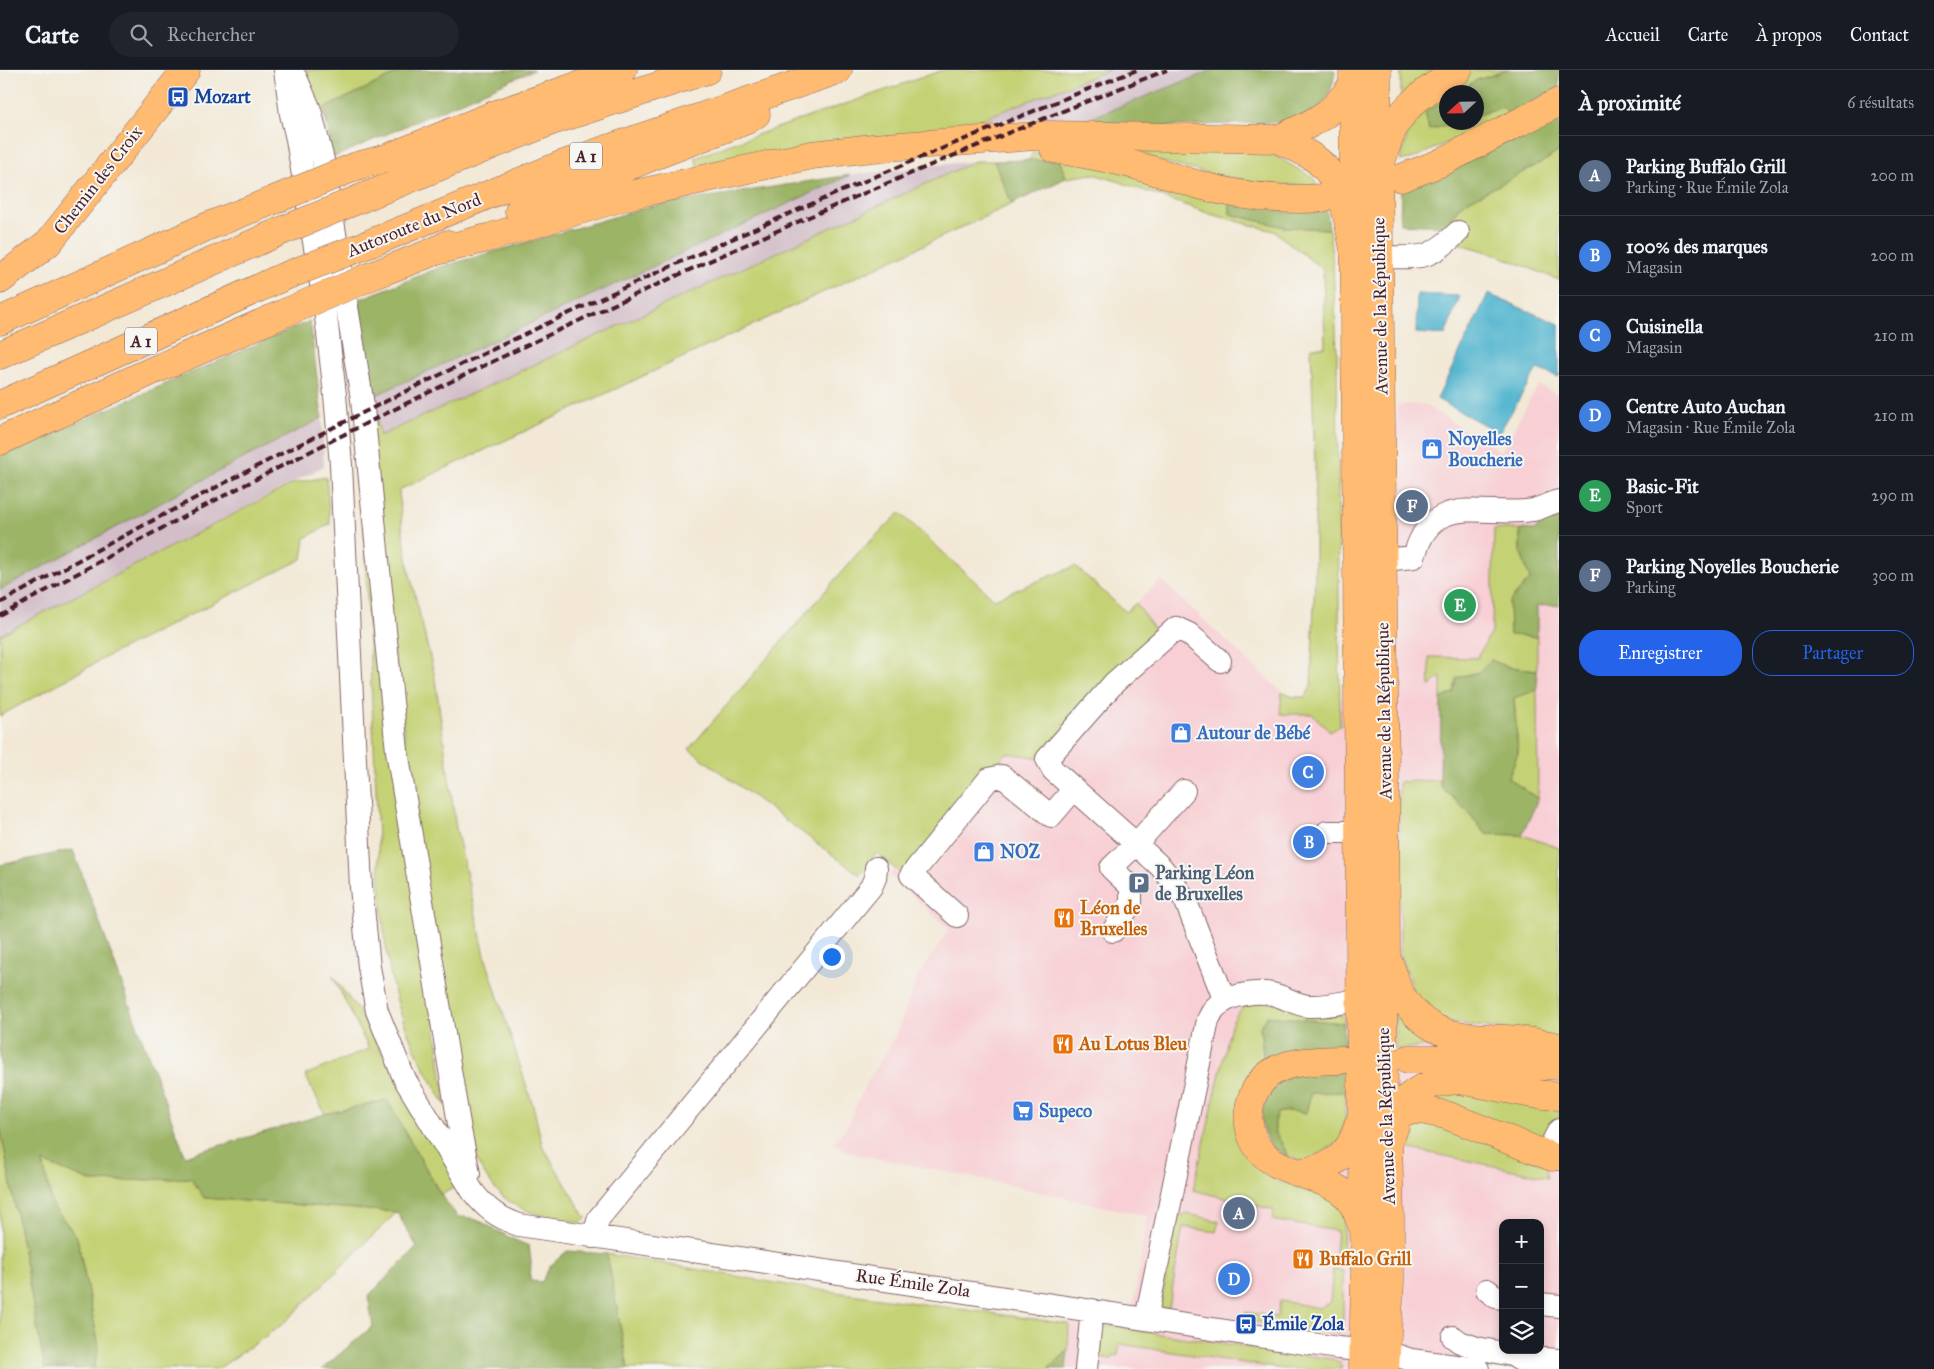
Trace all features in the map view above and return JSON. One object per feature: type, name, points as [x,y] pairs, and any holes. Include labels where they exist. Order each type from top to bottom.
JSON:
[{"type":"main road","name":"Chemin des Croix","points":[[0,280],[48,243],[186,70]]},
{"type":"main road","points":[[357,166],[382,149],[568,70]]},
{"type":"main road","points":[[0,321],[206,227],[357,166],[387,158],[494,115],[623,70]]},
{"type":"main road","name":"A 1","points":[[0,355],[279,232],[549,122],[707,70]]},
{"type":"main road","name":"Autoroute du Nord","points":[[0,405],[283,277],[561,165],[838,70]]},
{"type":"main road","name":"Avenue de la République","points":[[1374,1360],[1365,1279],[1359,832],[1367,255],[1390,175],[1377,70]]},
{"type":"main road","points":[[1458,70],[1417,99],[1401,116],[1389,137],[1390,175],[1440,163],[1559,102]]},
{"type":"main road","points":[[433,252],[491,237],[626,196],[781,161],[873,148],[1049,136],[1277,139],[1309,126],[1322,118],[1342,100],[1356,75]]},
{"type":"main road","name":"Avenue de la République","points":[[1356,75],[1383,560],[1386,956],[1383,997],[1384,1103],[1388,1138],[1390,1277],[1374,1360]]},
{"type":"main road","points":[[0,441],[152,371],[287,312],[433,252],[486,225],[651,157],[747,120],[805,80]]},
{"type":"main road","points":[[1277,139],[1317,160],[1330,174],[1367,255]]},
{"type":"main road","points":[[981,140],[1044,148],[1113,160],[1230,192],[1261,198],[1296,200],[1322,198]]},
{"type":"main road","points":[[1386,956],[1396,986],[1402,997],[1414,1011],[1434,1028],[1452,1035],[1507,1039],[1559,1046]]},
{"type":"main road","points":[[1408,1059],[1496,1061],[1552,1069]]},
{"type":"main road","points":[[1341,1060],[1289,1064],[1265,1077],[1252,1098],[1249,1126],[1256,1146],[1269,1160],[1279,1166],[1329,1184],[1347,1196],[1364,1229]]},
{"type":"main road","points":[[1388,1138],[1394,1132],[1400,1110],[1406,1101],[1421,1089],[1449,1081],[1474,1082],[1533,1094],[1559,1096]]},
{"type":"main road","points":[[1400,1110],[1420,1110],[1446,1115],[1555,1158]]},
{"type":"main road","points":[[1299,1173],[1315,1170],[1339,1158],[1349,1148],[1362,1116]]},
{"type":"street","points":[[271,70],[291,114]]},
{"type":"street","points":[[287,70],[291,114]]},
{"type":"street","points":[[287,70],[296,78],[304,95],[315,126],[323,160],[362,399],[397,751],[460,1130],[473,1192]]},
{"type":"street","name":"Rue Émile Zola","points":[[291,114],[325,308],[335,394],[341,465],[361,887],[369,966],[377,1011],[404,1078],[473,1192],[482,1203],[494,1214],[519,1225],[1092,1310],[1374,1360],[1411,1360],[1439,1366],[1478,1369]]},
{"type":"street","points":[[1367,255],[1424,256],[1442,247],[1458,232]]},
{"type":"street","points":[[1383,560],[1414,557],[1419,541],[1442,515],[1454,511],[1534,510],[1559,501]]},
{"type":"street","points":[[1220,661],[1189,634],[1176,628],[1114,683],[1047,759],[1053,770],[1161,867],[1181,894],[1195,924],[1225,1001]]},
{"type":"street","points":[[957,916],[911,875],[989,779],[1002,776],[1051,816],[1074,789]]},
{"type":"street","points":[[1113,931],[1131,903],[1130,887],[1111,868],[1136,844],[1184,791]]},
{"type":"street","points":[[1327,832],[1359,832]]},
{"type":"street","points":[[593,1237],[599,1218],[871,887],[875,878],[876,868]]},
{"type":"street","points":[[1146,1319],[1208,1020],[1214,1009],[1225,1001],[1245,994],[1264,992],[1307,1006],[1323,1006],[1362,998]]},
{"type":"street","points":[[1555,1158],[1553,1141],[1559,1130]]},
{"type":"street","points":[[1544,1304],[1559,1306]]},
{"type":"street","points":[[1086,1369],[1092,1310]]},
{"type":"street","points":[[1453,1337],[1460,1342],[1477,1348],[1512,1355],[1520,1360],[1536,1362],[1544,1359],[1559,1360]]},
{"type":"shaded area","points":[[1109,70],[1213,70],[1088,119],[979,120]]},
{"type":"shaded area","points":[[975,161],[379,436],[372,397],[850,175]]},
{"type":"shaded area","points":[[1538,385],[1559,395],[1559,1369],[1066,1369],[1069,1307],[1132,1317],[1147,1216],[973,1177],[849,1153],[833,1143],[847,1126],[865,1086],[895,1037],[918,976],[949,929],[889,875],[895,868],[903,875],[1004,752],[1153,629],[1136,603],[1161,580],[1282,692],[1293,697],[1395,698],[1392,433],[1397,420],[1397,405],[1423,404],[1501,452]]},
{"type":"shaded area","points":[[322,418],[324,466],[0,635],[0,590],[225,468]]},
{"type":"green space","points":[[303,70],[404,70],[325,108],[327,125],[320,103]]},
{"type":"green space","points":[[404,70],[534,70],[332,158],[325,108]]},
{"type":"green space","points":[[943,70],[1109,70],[979,120],[940,132],[699,169],[695,158]]},
{"type":"green space","points":[[1213,70],[1335,70],[1331,89],[1321,106],[1307,115],[1283,122],[1094,129],[1088,119]]},
{"type":"green space","points":[[1401,70],[1447,70],[1401,101]]},
{"type":"green space","points":[[1475,70],[1508,70],[1477,80],[1469,85],[1452,85]]},
{"type":"green space","points":[[1508,70],[1559,70],[1559,88],[1508,114],[1503,107],[1484,113],[1484,85],[1469,85],[1477,80]]},
{"type":"green space","points":[[1439,94],[1439,103],[1425,112],[1429,130],[1439,127],[1439,130],[1474,130],[1414,158],[1400,161],[1413,115]]},
{"type":"green space","points":[[1439,103],[1439,127],[1429,130],[1425,112]]},
{"type":"green space","points":[[1503,107],[1508,114],[1484,125],[1484,113]]},
{"type":"green space","points":[[1559,116],[1559,151],[1546,160],[1459,206],[1448,226],[1400,224],[1401,190]]},
{"type":"green space","points":[[1252,148],[1268,152],[1314,178],[1317,185],[1268,184],[1220,176],[1126,152]]},
{"type":"green space","points":[[1559,151],[1559,280],[1495,254],[1457,243],[1470,233],[1460,219],[1448,226],[1459,206],[1546,160]]},
{"type":"green space","points":[[1033,152],[1064,156],[1230,201],[1230,214],[1284,227],[1329,229],[1333,265],[1337,353],[1340,726],[1330,731],[1312,714],[1280,714],[1282,692],[1293,697],[1305,697],[1311,687],[1315,574],[1315,464],[1311,347],[1325,347],[1323,270],[1274,231],[1210,214],[1093,174],[1066,178],[1064,170],[1029,160]]},
{"type":"green space","points":[[975,161],[994,161],[1012,204],[399,490],[409,570],[435,678],[456,828],[486,960],[534,1109],[542,1145],[586,1218],[582,1223],[545,1216],[516,1206],[504,1198],[494,1187],[474,1154],[421,868],[350,302],[358,300],[380,436]]},
{"type":"green space","points":[[994,161],[1060,161],[1066,178],[1012,204]]},
{"type":"green space","points":[[850,175],[372,397],[358,300],[441,267],[652,206]]},
{"type":"green space","points":[[1230,201],[1326,205],[1329,229],[1284,227],[1230,214]]},
{"type":"green space","points":[[310,321],[322,418],[225,468],[0,590],[0,456]]},
{"type":"green space","points":[[361,466],[446,1106],[408,1034],[392,983],[387,956],[379,872]]},
{"type":"green space","points":[[326,477],[330,524],[305,538],[302,559],[108,656],[0,716],[0,635],[294,483]]},
{"type":"green space","points":[[900,513],[994,599],[1075,566],[1126,612],[1136,603],[1154,629],[1114,683],[1047,759],[1006,753],[941,827],[903,875],[876,853],[860,875],[689,749],[858,553]]},
{"type":"green space","points":[[1559,513],[1559,605],[1537,606],[1537,637],[1510,635],[1509,602],[1530,579],[1520,550],[1520,529],[1535,530],[1545,519]]},
{"type":"green space","points":[[1494,529],[1520,529],[1520,550],[1530,579],[1509,602],[1510,634],[1537,637],[1537,670],[1507,667],[1491,660],[1478,672],[1457,678],[1453,693],[1441,699],[1441,676],[1430,687],[1429,657],[1477,658],[1492,631]]},
{"type":"green space","points":[[1491,660],[1507,667],[1537,670],[1537,690],[1514,698],[1518,753],[1508,778],[1538,799],[1522,835],[1486,834],[1468,812],[1440,785],[1441,699],[1453,693],[1457,678],[1478,672]]},
{"type":"green space","points":[[1537,690],[1538,799],[1508,778],[1518,753],[1514,697]]},
{"type":"green space","points":[[1440,780],[1440,786],[1468,812],[1486,834],[1522,835],[1559,848],[1559,1037],[1438,1019],[1416,999],[1400,956],[1399,782]]},
{"type":"green space","points":[[73,850],[185,1156],[325,1114],[387,1100],[441,1195],[458,1217],[478,1220],[529,1246],[531,1262],[530,1281],[542,1282],[550,1266],[567,1251],[607,1254],[628,1369],[322,1369],[373,1326],[368,1296],[417,1247],[397,1212],[204,1198],[191,1178],[93,1182],[43,1162],[52,1205],[77,1237],[99,1347],[93,1369],[45,1369],[0,1126],[0,865]]},
{"type":"green space","points":[[332,975],[359,1012],[378,1047],[462,1183],[441,1195],[387,1100],[325,1114],[305,1075],[369,1049]]},
{"type":"green space","points":[[1260,1000],[1335,1013],[1344,1017],[1344,1023],[1267,1017],[1260,1027],[1264,1061],[1257,1068],[1256,1164],[1278,1181],[1321,1190],[1344,1207],[1343,1265],[1334,1263],[1337,1231],[1277,1221],[1272,1219],[1274,1210],[1193,1190],[1231,1025],[1242,1008]]},
{"type":"green space","points":[[1395,1003],[1456,1045],[1395,1049]]},
{"type":"green space","points":[[1267,1016],[1344,1023],[1344,1048],[1283,1051],[1264,1061],[1260,1027]]},
{"type":"green space","points":[[1345,1070],[1346,1092],[1311,1093],[1306,1113],[1289,1111],[1277,1113],[1275,1121],[1276,1132],[1287,1157],[1272,1147],[1265,1135],[1262,1115],[1263,1105],[1272,1087],[1287,1076]]},
{"type":"green space","points":[[1442,1088],[1559,1104],[1559,1122],[1546,1147],[1415,1099]]},
{"type":"green space","points":[[1346,1092],[1343,1139],[1307,1162],[1287,1157],[1276,1132],[1275,1121],[1277,1113],[1289,1111],[1306,1112],[1311,1093]]},
{"type":"green space","points":[[1406,1117],[1419,1117],[1547,1164],[1548,1177],[1401,1147],[1402,1131]]},
{"type":"green space","points":[[0,1126],[45,1369],[0,1369]]},
{"type":"green space","points":[[43,1162],[93,1182],[192,1178],[205,1198],[397,1212],[283,1324],[218,1369],[93,1369],[99,1347],[77,1237],[52,1205]]},
{"type":"green space","points":[[1188,1214],[1219,1221],[1216,1232],[1183,1227],[1169,1308],[1160,1308],[1177,1215]]},
{"type":"green space","points":[[607,1254],[799,1287],[1069,1324],[1068,1351],[1048,1369],[628,1369]]},
{"type":"green space","points":[[1333,1269],[1343,1271],[1343,1330],[1338,1334],[1243,1320],[1245,1312],[1277,1317],[1280,1301],[1320,1308],[1330,1302]]},
{"type":"green space","points":[[1110,1325],[1139,1331],[1332,1359],[1339,1362],[1342,1369],[1283,1369],[1120,1344],[1118,1356],[1113,1355],[1112,1359],[1099,1357],[1101,1332],[1104,1327]]},
{"type":"green space","points":[[1068,1351],[1066,1369],[1048,1369]]},
{"type":"water","points":[[1417,294],[1460,296],[1445,335],[1416,333]]},
{"type":"water","points":[[1488,294],[1559,324],[1559,377],[1537,369],[1499,433],[1437,399]]},
{"type":"railway","points":[[0,603],[138,528],[277,456],[560,318],[702,252],[846,189],[991,128],[1137,70]]},
{"type":"railway","points":[[0,616],[141,539],[284,465],[574,323],[868,191],[1017,129],[1167,70]]},
{"type":"place","name":"Mozart","points":[[178,97]]},
{"type":"place","name":"Noyelles Boucherie","points":[[1432,449]]},
{"type":"place","name":"Parking Noyelles Boucherie","points":[[1412,506]]},
{"type":"place","name":"Basic-Fit","points":[[1460,605]]},
{"type":"place","name":"Autour de Bébé","points":[[1181,733]]},
{"type":"place","name":"Cuisinella","points":[[1308,772]]},
{"type":"place","name":"100% des marques","points":[[1309,842]]},
{"type":"place","name":"NOZ","points":[[984,852]]},
{"type":"place","name":"Parking Léon de Bruxelles","points":[[1139,883]]},
{"type":"place","name":"Léon de Bruxelles","points":[[1064,918]]},
{"type":"place","name":"Au Lotus Bleu","points":[[1063,1044]]},
{"type":"place","name":"Supeco","points":[[1023,1111]]},
{"type":"place","name":"Parking Buffalo Grill","points":[[1239,1213]]},
{"type":"place","name":"Buffalo Grill","points":[[1303,1259]]},
{"type":"place","name":"Centre Auto Auchan","points":[[1234,1279]]},
{"type":"place","name":"Émile Zola","points":[[1246,1324]]}]
